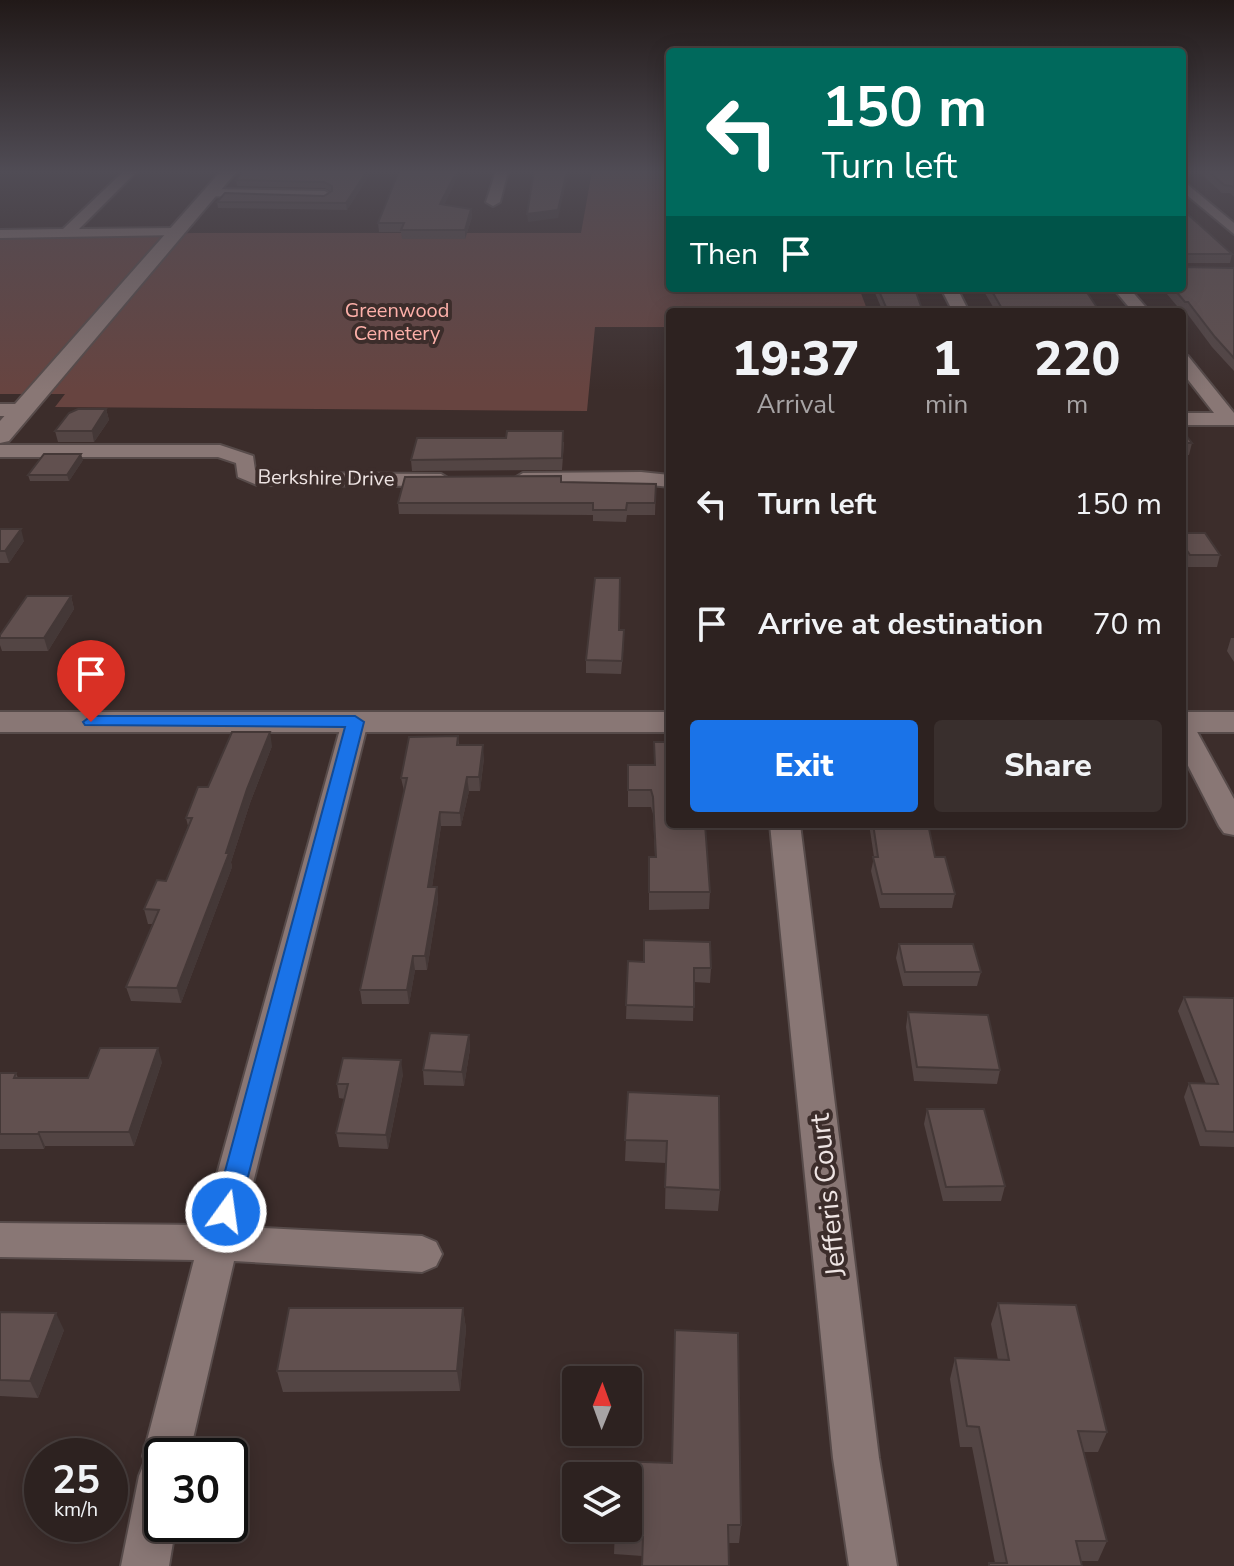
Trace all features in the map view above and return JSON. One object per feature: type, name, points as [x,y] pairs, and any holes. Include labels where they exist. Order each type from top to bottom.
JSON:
[{"type":"street","points":[[0,436],[166,244]]},
{"type":"street","points":[[1124,292],[1138,308]]},
{"type":"street","points":[[1186,365],[1231,419]]},
{"type":"street","points":[[0,410],[22,410]]},
{"type":"street","points":[[1186,419],[1231,419]]},
{"type":"street","name":"Berkshire Drive","points":[[0,451],[220,451],[246,460],[245,473],[257,479],[466,480]]},
{"type":"street","points":[[497,479],[641,478],[664,481]]},
{"type":"street","points":[[0,722],[666,722]]},
{"type":"street","points":[[170,1438],[355,722]]},
{"type":"street","points":[[1186,725],[1234,722]]},
{"type":"street","points":[[1186,733],[1234,826]]},
{"type":"street","name":"Jefferis Court","points":[[785,828],[856,1458],[873,1566]]},
{"type":"street","points":[[0,1240],[219,1243],[422,1254]]},
{"type":"street","points":[[145,1566],[150,1542]]},
{"type":"green space","name":"Greenwood Cemetery","points":[[0,244],[666,244],[666,292],[860,292],[866,308],[666,308],[666,327],[595,327],[587,411],[55,407],[65,394],[0,394]]},
{"type":"building","points":[[1186,244],[1221,244],[1232,254],[1186,254]]},
{"type":"building","points":[[1186,267],[1234,268],[1234,358],[1188,302],[1176,292],[1186,292]]},
{"type":"building","points":[[879,292],[916,292],[922,308],[886,308]]},
{"type":"building","points":[[992,292],[1087,292],[1097,308],[1002,308]]},
{"type":"building","points":[[78,409],[106,409],[92,431],[55,431],[69,413]]},
{"type":"building","points":[[507,431],[563,431],[562,458],[411,460],[417,438],[506,438]]},
{"type":"building","points":[[44,454],[81,454],[67,475],[28,475]]},
{"type":"building","points":[[561,476],[561,482],[656,484],[655,503],[627,503],[626,510],[593,510],[593,503],[398,503],[405,477]]},
{"type":"building","points":[[0,529],[21,529],[5,551],[0,551]]},
{"type":"building","points":[[1186,533],[1205,533],[1220,555],[1190,555],[1186,549]]},
{"type":"building","points":[[595,578],[620,578],[619,630],[624,630],[622,661],[586,660]]},
{"type":"building","points":[[27,596],[71,596],[44,638],[0,638],[0,635]]},
{"type":"building","points":[[232,732],[270,732],[247,789],[226,853],[229,853],[177,988],[126,987],[159,910],[144,909],[157,880],[166,881],[192,818],[186,818],[198,787],[208,787]]},
{"type":"building","points":[[458,736],[457,745],[483,745],[479,777],[467,777],[460,813],[440,812],[428,887],[437,887],[425,956],[413,956],[407,990],[360,990],[407,778],[401,778],[409,737]]},
{"type":"building","points":[[654,742],[666,742],[666,828],[705,828],[710,892],[649,892],[649,857],[656,857],[653,797],[651,790],[628,790],[628,765],[655,765]]},
{"type":"building","points":[[874,828],[929,828],[935,857],[945,857],[955,894],[882,894],[873,857],[878,857]]},
{"type":"building","points":[[644,940],[710,942],[711,968],[694,968],[694,1007],[626,1005],[628,961],[644,962]]},
{"type":"building","points":[[899,944],[973,944],[981,972],[905,972]]},
{"type":"building","points":[[1184,997],[1234,998],[1234,1132],[1206,1131],[1189,1083],[1218,1084]]},
{"type":"building","points":[[908,1012],[988,1015],[1000,1070],[917,1067]]},
{"type":"building","points":[[430,1033],[469,1035],[462,1072],[423,1070]]},
{"type":"building","points":[[100,1048],[158,1048],[129,1132],[0,1134],[0,1073],[16,1073],[14,1078],[88,1078]]},
{"type":"building","points":[[343,1058],[401,1060],[386,1135],[336,1133],[348,1084],[337,1084]]},
{"type":"building","points":[[628,1092],[719,1096],[720,1190],[665,1187],[667,1141],[625,1140]]},
{"type":"building","points":[[927,1109],[984,1109],[1005,1186],[946,1187]]},
{"type":"building","points":[[998,1303],[1076,1305],[1107,1432],[1078,1431],[1107,1541],[1076,1541],[1082,1566],[989,1566],[989,1563],[1007,1563],[979,1427],[967,1426],[955,1358],[1009,1360]]},
{"type":"building","points":[[289,1308],[463,1308],[457,1371],[277,1371]]},
{"type":"building","points":[[0,1312],[56,1313],[30,1381],[0,1380]]},
{"type":"building","points":[[675,1330],[738,1333],[741,1525],[728,1525],[729,1566],[642,1566],[642,1462],[617,1461],[672,1463]]},
{"type":"route","points":[[91,722],[355,722],[226,1212]]}]
